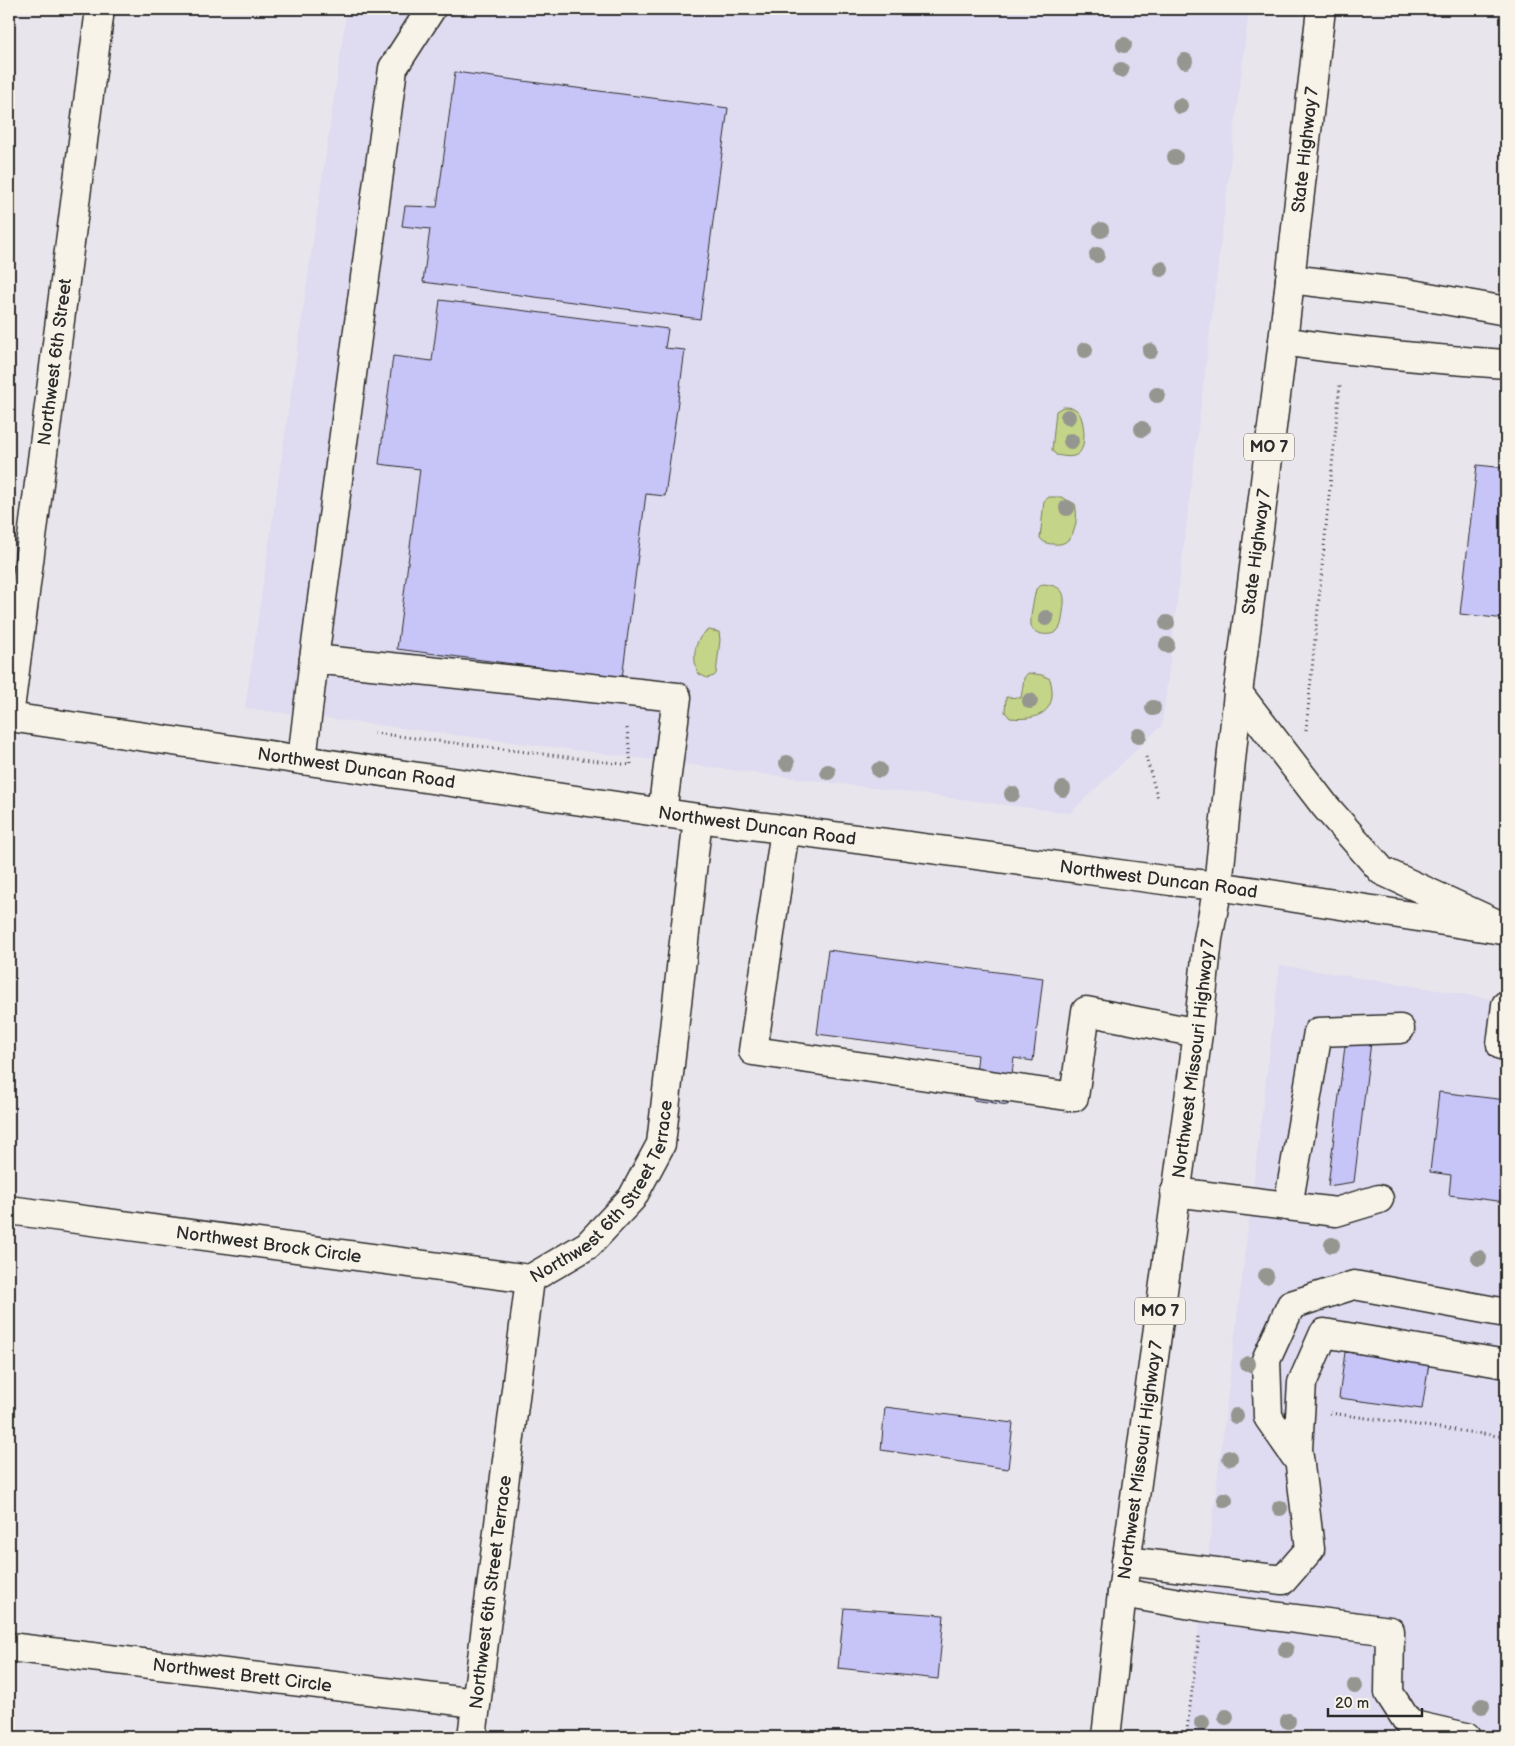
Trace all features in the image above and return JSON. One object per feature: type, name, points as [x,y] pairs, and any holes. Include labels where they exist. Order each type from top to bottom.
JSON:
[{"type":"street","name":"Northwest 6th Street","points":[[9,717],[100,9]]},
{"type":"street","points":[[302,760],[393,68],[431,9]]},
{"type":"street","name":"State Highway 7","points":[[1218,886],[1238,693],[1283,341],[1321,9]]},
{"type":"street","points":[[1290,279],[1406,293],[1506,311]]},
{"type":"street","points":[[1283,341],[1422,359],[1506,364]]},
{"type":"street","points":[[314,659],[676,697],[662,813]]},
{"type":"street","points":[[1238,693],[1326,806],[1382,871],[1506,929]]},
{"type":"street","name":"Northwest Duncan Road","points":[[9,717],[662,813],[1218,886],[1506,929]]},
{"type":"street","name":"Northwest 6th Street Terrace","points":[[472,1737],[530,1280],[588,1245],[632,1198],[661,1144],[698,818]]},
{"type":"street","points":[[785,830],[753,1051],[1074,1097],[1086,1011],[1198,1032]]},
{"type":"street","name":"Northwest Missouri Highway 7","points":[[1106,1737],[1126,1561],[1198,1032],[1208,939],[1218,886]]},
{"type":"street","points":[[1501,1045],[1506,1005]]},
{"type":"street","points":[[1288,1206],[1318,1032],[1400,1029]]},
{"type":"street","points":[[1175,1192],[1336,1212],[1379,1199]]},
{"type":"street","name":"Northwest Brock Circle","points":[[9,1210],[530,1280]]},
{"type":"street","points":[[1300,1463],[1268,1417],[1266,1360],[1291,1305],[1354,1285],[1506,1313]]},
{"type":"street","points":[[1126,1561],[1283,1580],[1310,1549],[1298,1449],[1302,1383],[1324,1333],[1506,1364]]},
{"type":"street","points":[[1122,1593],[1203,1607],[1390,1631],[1389,1693],[1409,1724],[1466,1737]]},
{"type":"street","name":"Northwest Brett Circle","points":[[9,1647],[476,1703]]},
{"type":"path","points":[[1311,737],[1306,730],[1340,385]]},
{"type":"path","points":[[374,733],[631,765],[627,728]]},
{"type":"path","points":[[1146,757],[1158,799]]},
{"type":"path","points":[[1322,1412],[1505,1437]]},
{"type":"path","points":[[1186,1737],[1203,1607]]},
{"type":"shaded area","points":[[347,9],[1249,9],[1162,725],[1070,813],[245,708]]},
{"type":"shaded area","points":[[1280,965],[1506,1001],[1506,1737],[1186,1737]]},
{"type":"green space","points":[[1063,407],[1071,407],[1078,412],[1084,430],[1082,449],[1077,455],[1068,457],[1056,455],[1052,450],[1056,411]]},
{"type":"green space","points":[[1049,497],[1061,497],[1075,504],[1076,524],[1074,531],[1067,541],[1061,544],[1048,543],[1040,538],[1044,501]]},
{"type":"green space","points":[[1043,584],[1059,589],[1064,595],[1061,625],[1057,631],[1051,634],[1038,633],[1031,625],[1036,589]]},
{"type":"green space","points":[[709,630],[719,632],[720,640],[716,674],[707,678],[699,674],[695,662],[695,649],[700,638]]},
{"type":"green space","points":[[1028,673],[1042,675],[1050,679],[1052,690],[1049,707],[1037,716],[1020,719],[1010,718],[1005,712],[1006,697],[1021,698],[1024,678]]},
{"type":"building","points":[[455,72],[728,108],[700,319],[423,282],[430,229],[402,226],[405,206],[437,207]]},
{"type":"building","points":[[440,300],[668,329],[665,348],[685,350],[665,496],[646,494],[622,678],[397,649],[420,469],[379,464],[393,356],[432,361]]},
{"type":"building","points":[[1477,465],[1506,468],[1506,619],[1460,614]]},
{"type":"building","points":[[828,950],[1043,978],[1033,1061],[1014,1058],[1008,1105],[973,1100],[978,1055],[817,1034]]},
{"type":"building","points":[[1371,1042],[1354,1182],[1328,1186],[1345,1046]]},
{"type":"building","points":[[1439,1092],[1506,1100],[1506,1202],[1449,1195],[1451,1175],[1430,1172]]},
{"type":"building","points":[[1345,1352],[1429,1363],[1422,1409],[1339,1398]]},
{"type":"building","points":[[885,1407],[1013,1423],[1008,1469],[881,1450]]},
{"type":"building","points":[[844,1608],[944,1615],[938,1679],[838,1668]]}]
